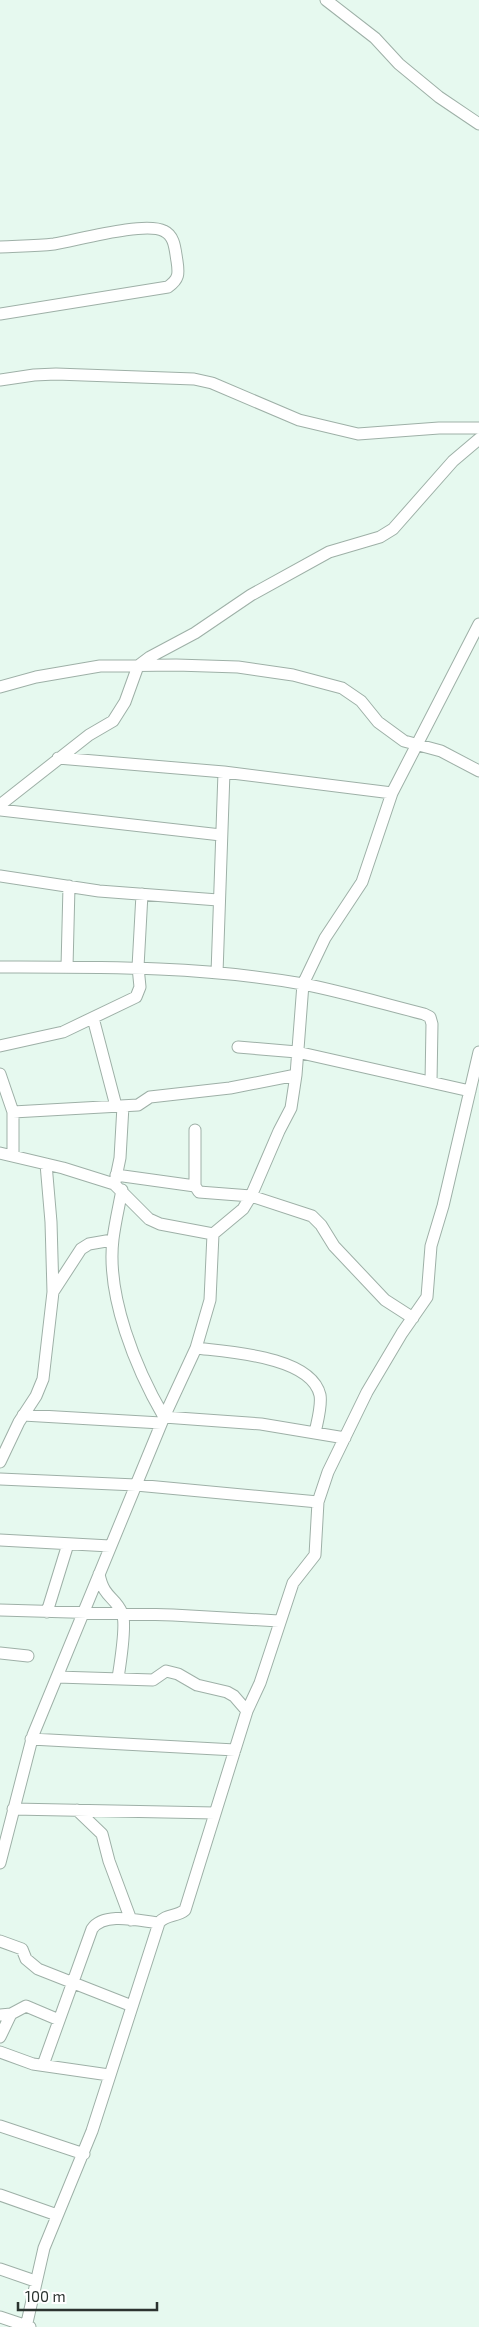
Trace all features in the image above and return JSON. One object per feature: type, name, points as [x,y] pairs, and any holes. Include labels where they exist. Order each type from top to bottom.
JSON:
[{"type":"street","points":[[326,0],[375,38],[399,64],[439,97],[479,124]]},
{"type":"street","points":[[0,247],[54,244],[139,228],[158,228],[167,232],[174,241],[179,273],[177,280],[168,287],[0,314]]},
{"type":"street","points":[[0,380],[34,374],[194,379],[212,383],[299,420],[358,434],[479,428]]},
{"type":"street","points":[[0,805],[58,758],[113,721],[125,702],[138,666],[150,657],[194,633],[251,595],[330,552],[380,537],[393,529],[453,461],[479,439]]},
{"type":"street","points":[[0,1864],[32,1739],[110,1546],[163,1420],[196,1348],[210,1300],[213,1234],[243,1209],[251,1196],[279,1131],[292,1108],[304,984],[325,938],[362,882],[392,793],[419,744],[479,624]]},
{"type":"street","points":[[0,687],[74,669],[100,666],[238,667],[325,683],[342,688],[361,701],[378,722],[404,740],[441,751],[479,772]]},
{"type":"street","points":[[58,758],[224,772],[392,793]]},
{"type":"street","points":[[217,973],[218,900],[224,772]]},
{"type":"street","points":[[0,810],[221,835]]},
{"type":"street","points":[[0,876],[69,886],[218,900]]},
{"type":"street","points":[[67,967],[69,886]]},
{"type":"street","points":[[0,1046],[63,1032],[136,996],[140,987],[138,967],[142,894]]},
{"type":"street","points":[[0,967],[138,967],[217,973],[304,984],[430,1017],[432,1024],[430,1082]]},
{"type":"street","points":[[93,1018],[120,1106],[118,1183],[112,1240],[114,1291],[137,1366],[163,1420]]},
{"type":"street","points":[[238,1047],[297,1052],[470,1090]]},
{"type":"street","points":[[0,2317],[28,2327],[35,2281],[44,2248],[84,2154],[159,1923],[162,1919],[179,1915],[184,1910],[247,1711],[260,1683],[279,1621],[293,1583],[314,1555],[318,1502],[328,1472],[367,1392],[427,1297],[431,1246],[479,1052]]},
{"type":"street","points":[[0,1074],[13,1112],[13,1156]]},
{"type":"street","points":[[13,1112],[138,1105],[150,1097],[230,1088],[296,1075]]},
{"type":"street","points":[[196,1130],[195,1186],[199,1192],[251,1196],[312,1216],[321,1225],[334,1246],[385,1300],[413,1318]]},
{"type":"street","points":[[0,1154],[118,1183],[195,1186]]},
{"type":"street","points":[[0,1462],[23,1415],[36,1396],[43,1379],[53,1292],[51,1222],[46,1164]]},
{"type":"street","points":[[118,1183],[149,1220],[160,1224],[213,1234]]},
{"type":"street","points":[[53,1292],[81,1249],[89,1244],[112,1240]]},
{"type":"street","points":[[196,1348],[270,1359],[289,1366],[305,1375],[316,1386],[320,1396],[316,1433]]},
{"type":"street","points":[[23,1415],[261,1424],[344,1438]]},
{"type":"street","points":[[0,1479],[136,1485],[318,1502]]},
{"type":"street","points":[[0,1540],[110,1546]]},
{"type":"street","points":[[47,1612],[68,1544]]},
{"type":"street","points":[[99,1574],[101,1586],[123,1613],[118,1678]]},
{"type":"street","points":[[0,1610],[82,1614],[123,1613],[279,1621]]},
{"type":"street","points":[[0,1653],[28,1656]]},
{"type":"street","points":[[57,1677],[153,1680],[166,1671],[173,1672],[192,1683],[227,1692],[234,1696],[247,1711]]},
{"type":"street","points":[[32,1739],[235,1750]]},
{"type":"street","points":[[14,1809],[215,1813]]},
{"type":"street","points":[[77,1810],[102,1834],[131,1920]]},
{"type":"street","points":[[43,2065],[96,1922],[102,1920],[131,1920],[159,1923]]},
{"type":"street","points":[[0,1940],[22,1949],[26,1959],[32,1966],[132,2006]]},
{"type":"street","points":[[0,2037],[5,2014],[26,2006],[59,2020]]},
{"type":"street","points":[[0,2052],[43,2065],[109,2075]]},
{"type":"street","points":[[0,2126],[84,2154]]},
{"type":"street","points":[[0,2195],[57,2216]]},
{"type":"street","points":[[0,2269],[35,2281]]}]
